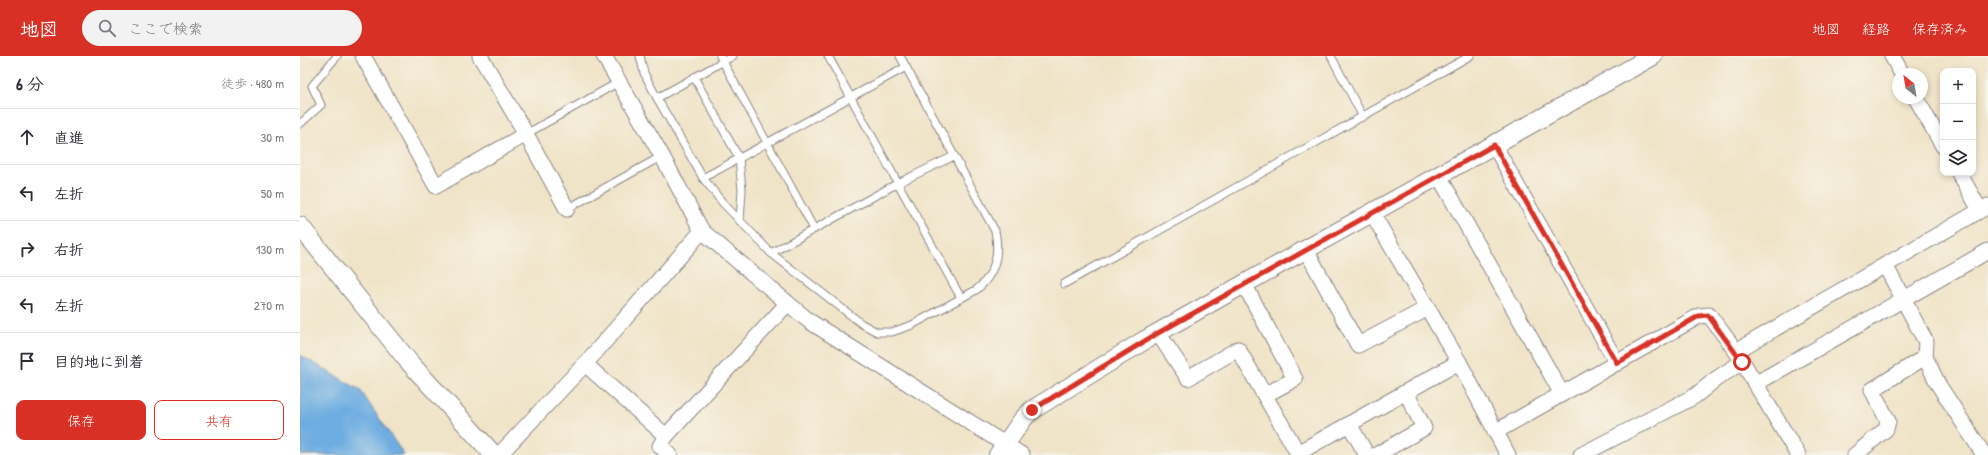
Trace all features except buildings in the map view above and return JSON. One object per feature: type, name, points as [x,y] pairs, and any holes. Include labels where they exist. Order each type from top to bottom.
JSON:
[{"type":"street","points":[[363,56],[436,186],[526,134]]},
{"type":"street","points":[[480,56],[526,134],[567,209]]},
{"type":"street","points":[[604,56],[662,156],[702,231],[809,321],[1001,450],[1022,455]]},
{"type":"street","points":[[1001,450],[1023,418],[1032,410],[1158,333],[1653,56]]},
{"type":"street","points":[[1892,56],[1899,68]]},
{"type":"street","points":[[1919,104],[1940,141]]},
{"type":"street","points":[[1494,145],[1617,363]]},
{"type":"street","points":[[1439,176],[1562,394]]},
{"type":"street","points":[[1581,455],[1695,396],[1716,379],[1739,357],[1885,265],[1984,208],[1961,176]]},
{"type":"street","points":[[1372,213],[1459,362],[1508,455]]},
{"type":"street","points":[[300,226],[409,362],[494,455]]},
{"type":"street","points":[[499,455],[585,364],[702,231]]},
{"type":"street","points":[[1306,250],[1358,345],[1428,308]]},
{"type":"street","points":[[1755,384],[1988,251]]},
{"type":"street","points":[[1885,265],[1926,342],[1925,357],[1938,384],[1984,455]]},
{"type":"street","points":[[1244,284],[1295,379],[1265,395]]},
{"type":"street","points":[[585,364],[662,448],[787,304]]},
{"type":"street","points":[[1495,432],[1699,316],[1708,315],[1739,357],[1798,455]]},
{"type":"street","points":[[1158,333],[1188,378],[1238,349],[1298,454],[1459,362]]},
{"type":"street","points":[[1855,455],[1886,429],[1888,421],[1872,390],[1925,357]]},
{"type":"street","points":[[1376,455],[1424,428],[1406,392]]},
{"type":"street","points":[[1349,424],[1366,455]]},
{"type":"lane","points":[[300,124],[321,105],[312,86],[336,56]]},
{"type":"lane","points":[[640,56],[644,73],[657,98],[704,178],[722,202],[771,253],[862,324],[877,332],[892,332],[912,324],[961,298],[986,282],[992,273],[998,252],[995,231],[900,56]]},
{"type":"lane","points":[[657,98],[722,59],[734,56]]},
{"type":"lane","points":[[828,56],[961,298]]},
{"type":"lane","points":[[1331,56],[1363,117]]},
{"type":"lane","points":[[1064,284],[1363,117],[1462,58],[1470,56]]},
{"type":"lane","points":[[722,59],[814,229]]},
{"type":"lane","points":[[704,178],[850,96],[906,67]]},
{"type":"lane","points":[[694,76],[739,158],[742,190],[740,221]]},
{"type":"lane","points":[[526,134],[619,82]]},
{"type":"lane","points":[[567,209],[662,156]]},
{"type":"lane","points":[[771,253],[898,183],[954,156]]},
{"type":"water","points":[[300,355],[360,390],[404,455],[301,455]]},
{"type":"route","points":[[1032,410],[1158,333],[1494,145],[1617,363],[1699,316],[1708,315],[1736,351],[1742,362]]}]
